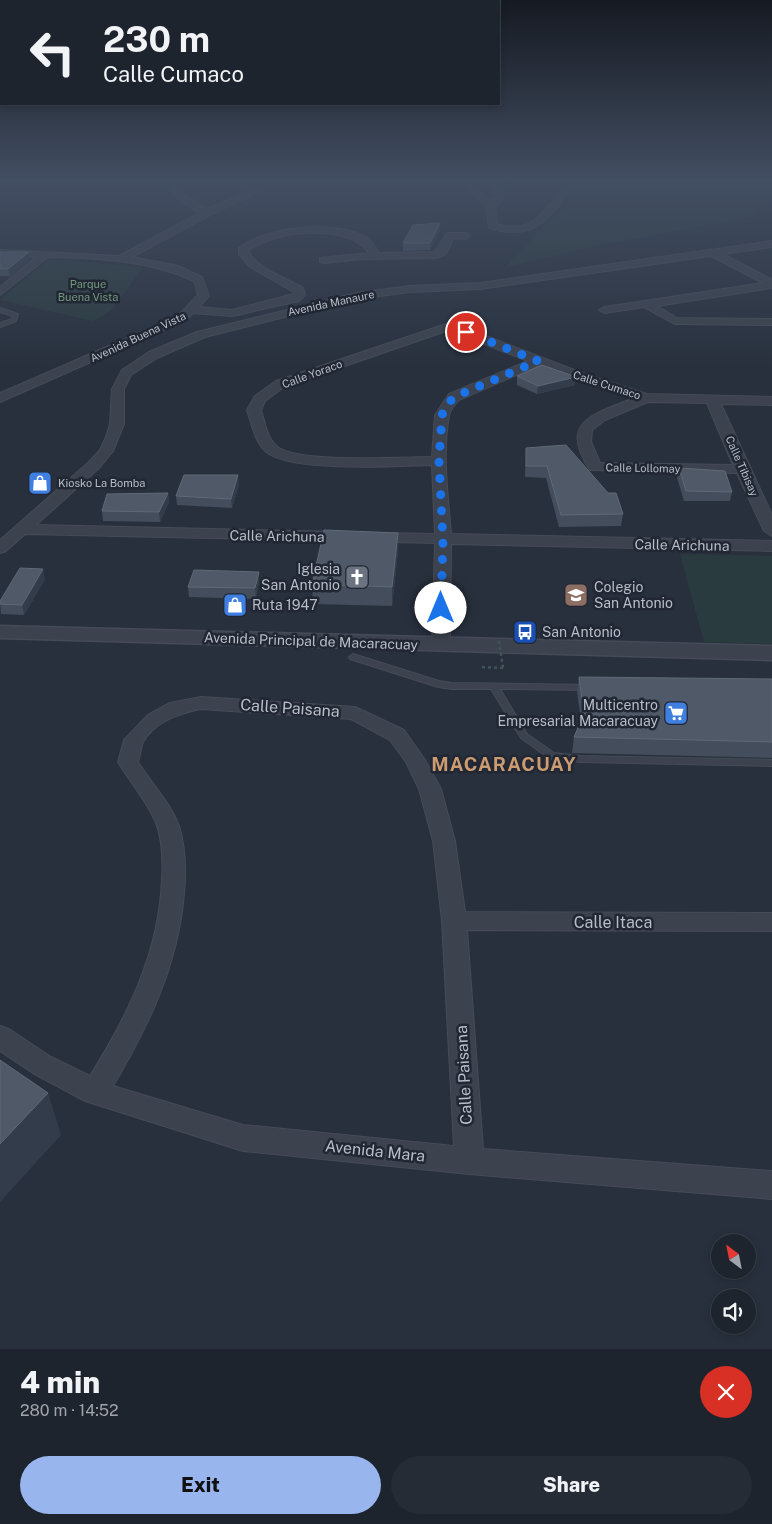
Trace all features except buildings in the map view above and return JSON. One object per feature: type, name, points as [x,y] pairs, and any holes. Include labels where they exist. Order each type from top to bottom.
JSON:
[{"type":"street","points":[[121,258],[152,242]]},
{"type":"street","points":[[194,310],[232,313],[296,299],[300,295],[299,290],[254,265],[244,254],[243,250],[248,245],[256,242]]},
{"type":"street","points":[[366,242],[376,255]]},
{"type":"street","points":[[324,260],[376,255],[437,255],[442,252],[447,242]]},
{"type":"street","name":"Avenida Manaure","points":[[0,548],[94,465],[106,450],[117,424],[118,390],[126,373],[153,356],[201,334],[357,296],[410,289],[480,286],[772,244]]},
{"type":"street","name":"Avenida Buena Vista","points":[[0,252],[121,258],[159,263],[182,271],[199,280],[204,287],[204,294],[194,310],[159,329],[0,398]]},
{"type":"street","points":[[712,252],[772,284]]},
{"type":"street","points":[[0,292],[44,254]]},
{"type":"street","points":[[606,310],[648,305],[772,284]]},
{"type":"street","points":[[648,305],[675,322],[772,322]]},
{"type":"street","name":"Calle Yoraco","points":[[439,461],[323,460],[276,453],[268,447],[262,437],[254,410],[260,399],[280,384],[467,320]]},
{"type":"street","name":"Calle Cumaco","points":[[450,326],[538,361],[646,398],[772,401]]},
{"type":"street","points":[[441,645],[443,540],[439,461],[442,415],[446,406],[454,397],[538,361]]},
{"type":"street","name":"Calle Lollomay","points":[[646,398],[606,415],[586,427],[583,433],[584,440],[594,467],[742,469]]},
{"type":"street","name":"Calle Tibisay","points":[[714,401],[742,469],[772,532]]},
{"type":"street","name":"Calle Arichuna","points":[[22,529],[772,546]]},
{"type":"street","name":"Avenida Principal de Macaracuay","points":[[0,632],[772,654]]},
{"type":"street","name":"Avenida Principal de Macaracuay","points":[[0,647],[353,657],[772,665]]},
{"type":"street","name":"Calle Paisana","points":[[95,1092],[136,1024],[160,967],[169,933],[174,873],[167,824],[128,762],[134,740],[155,719],[177,707],[201,703],[243,704],[355,713],[397,735],[415,760],[432,796],[444,841],[454,921],[469,1161]]},
{"type":"street","name":"Calle Itaca","points":[[454,921],[772,922]]},
{"type":"street","name":"Avenida Mara","points":[[0,1037],[42,1065],[95,1092],[242,1138],[469,1161],[772,1185]]},
{"type":"lane","points":[[0,310],[16,315],[14,320],[0,325]]},
{"type":"lane","points":[[353,657],[438,684],[603,688]]},
{"type":"lane","points":[[494,686],[524,736],[552,756],[581,759],[772,763]]},
{"type":"path","points":[[482,667],[503,668],[499,640]]},
{"type":"green space","points":[[529,242],[617,242],[600,245],[504,268]]},
{"type":"green space","name":"Parque Buena Vista","points":[[49,259],[143,267],[112,310],[93,321],[0,300]]},
{"type":"green space","points":[[680,554],[772,556],[772,644],[704,642]]},
{"type":"place","name":"Kiosko La Bomba","points":[[40,483]]},
{"type":"place","name":"Iglesia San Antonio","points":[[357,577]]},
{"type":"place","name":"Colegio San Antonio","points":[[576,595]]},
{"type":"place","name":"Ruta 1947","points":[[235,605]]},
{"type":"place","name":"San Antonio","points":[[525,632]]},
{"type":"place","name":"Multicentro Empresarial Macaracuay","points":[[676,713]]},
{"type":"district","name":"MACARACUAY","points":[[504,764]]},
{"type":"route","points":[[441,608],[441,553],[443,540],[439,461],[442,415],[446,406],[454,397],[473,387],[538,361],[466,332]]}]
